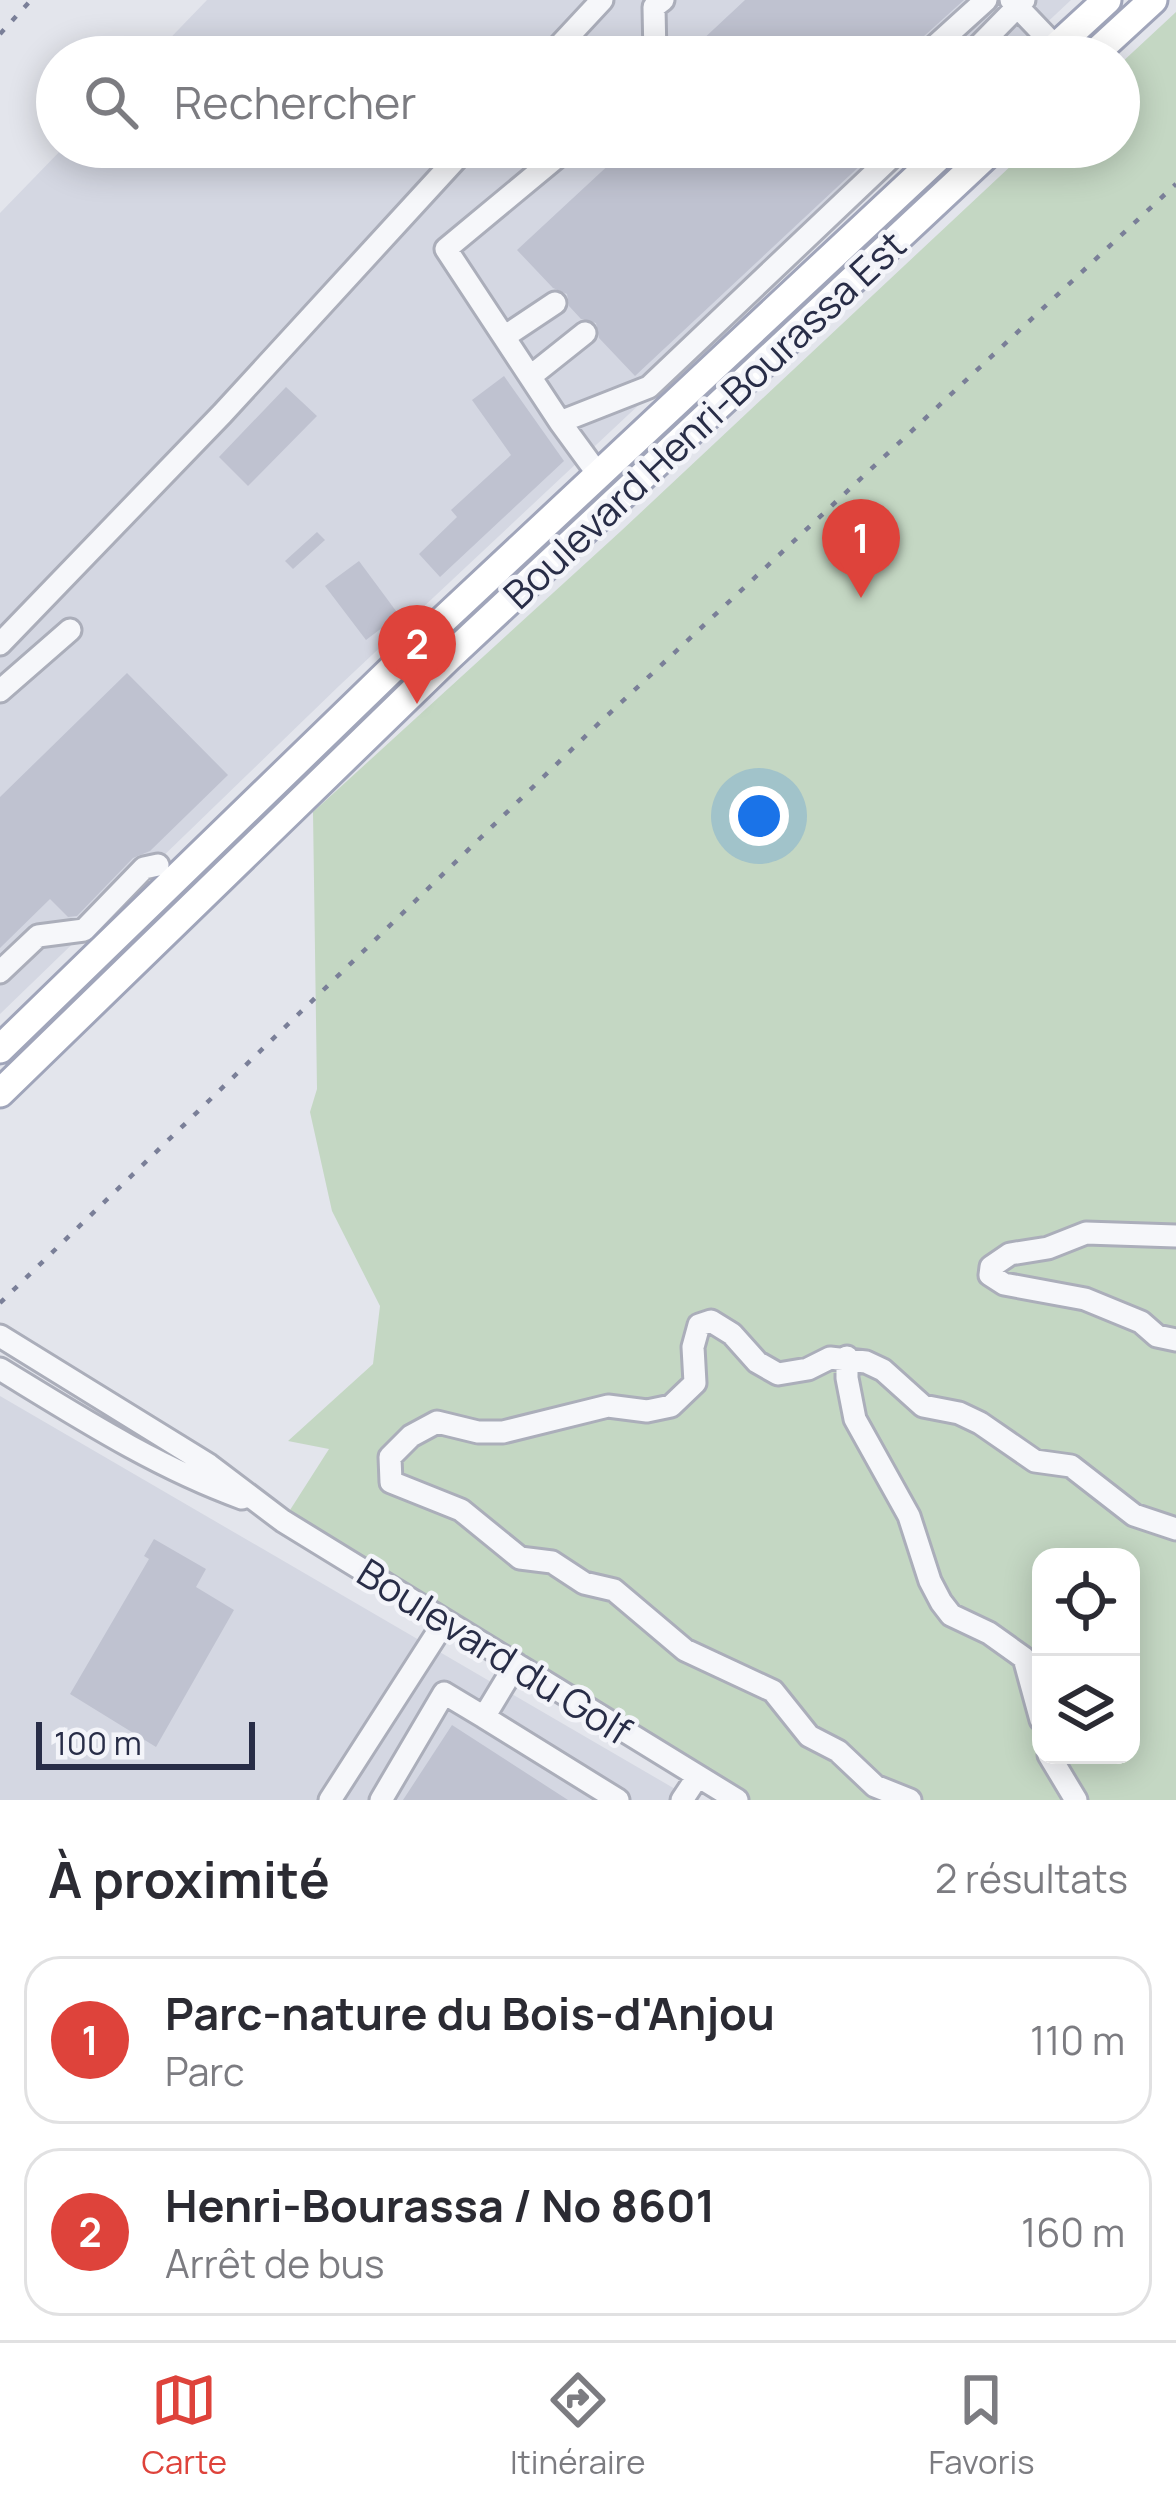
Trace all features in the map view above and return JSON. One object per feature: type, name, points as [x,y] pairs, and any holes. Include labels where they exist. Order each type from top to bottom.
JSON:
[{"type":"main road","points":[[1068,36],[1107,0]]},
{"type":"main road","points":[[1114,36],[1153,0]]},
{"type":"main road","name":"Boulevard Henri-Bourassa Est","points":[[0,1049],[269,785],[927,168]]},
{"type":"main road","name":"Boulevard Henri-Bourassa Est","points":[[0,1093],[294,806],[973,168]]},
{"type":"street","points":[[569,36],[602,0]]},
{"type":"street","points":[[655,36],[654,7],[663,0]]},
{"type":"street","points":[[946,36],[986,0]]},
{"type":"street","points":[[987,36],[1017,2],[1038,36]]},
{"type":"street","points":[[0,644],[222,414],[447,168]]},
{"type":"street","points":[[543,168],[446,249],[560,422],[603,515]]},
{"type":"street","points":[[560,422],[649,387],[881,168]]},
{"type":"street","points":[[815,232],[836,253]]},
{"type":"street","points":[[504,337],[555,303]]},
{"type":"street","points":[[531,376],[585,333]]},
{"type":"street","points":[[0,691],[70,630]]},
{"type":"street","points":[[269,785],[294,806]]},
{"type":"street","points":[[0,972],[38,936],[83,929],[144,868],[158,866]]},
{"type":"street","points":[[1176,1236],[1086,1233],[1010,1254],[991,1267],[990,1275],[1004,1284],[1085,1299],[1142,1322],[1157,1336],[1176,1340]]},
{"type":"street","points":[[910,1800],[874,1786],[838,1751],[809,1736],[773,1690],[685,1650],[614,1590],[584,1583],[552,1562],[520,1558],[461,1510],[392,1482],[388,1468],[398,1447],[429,1423],[503,1432],[608,1406],[646,1411],[671,1406],[695,1383],[695,1336],[699,1325],[706,1322],[722,1326],[757,1362],[778,1374],[847,1357],[883,1370],[923,1406],[980,1423],[1035,1461],[1071,1466],[1134,1515],[1176,1529]]},
{"type":"street","name":"Boulevard du Golf","points":[[0,1336],[209,1465],[254,1502],[726,1797]]},
{"type":"street","points":[[847,1357],[855,1419],[909,1516],[941,1602],[951,1615],[1024,1658],[1032,1687]]},
{"type":"street","name":"Boulevard du Golf","points":[[0,1369],[182,1472],[254,1502]]},
{"type":"street","points":[[330,1800],[445,1621]]},
{"type":"street","points":[[484,1718],[516,1664]]},
{"type":"street","points":[[380,1800],[444,1693],[618,1800]]},
{"type":"street","points":[[1054,1764],[1076,1800]]},
{"type":"street","points":[[682,1800],[698,1776]]},
{"type":"shaded area","points":[[207,0],[1071,0],[1032,36],[172,36]]},
{"type":"shaded area","points":[[44,168],[892,168],[340,685],[0,1014],[0,213]]},
{"type":"shaded area","points":[[0,1396],[694,1800],[0,1800]]},
{"type":"green space","points":[[1176,12],[1176,1800],[738,1800],[283,1521],[329,1449],[288,1441],[373,1364],[380,1306],[332,1211],[310,1112],[317,1089],[313,812],[1009,168],[1140,168],[1140,45]]},
{"type":"building","points":[[745,0],[964,0],[924,36],[706,36]]},
{"type":"building","points":[[605,168],[858,168],[635,376],[599,338],[596,323],[581,319],[569,306],[567,294],[553,288],[517,250]]},
{"type":"building","points":[[504,376],[564,461],[440,577],[419,554],[457,517],[451,510],[511,455],[472,400]]},
{"type":"building","points":[[286,387],[317,416],[248,486],[219,457]]},
{"type":"building","points":[[317,532],[325,540],[293,569],[285,561]]},
{"type":"building","points":[[359,561],[399,615],[366,640],[325,586]]},
{"type":"building","points":[[127,673],[228,775],[150,851],[133,858],[77,916],[68,917],[50,899],[0,948],[0,797]]},
{"type":"building","points":[[154,1539],[206,1569],[196,1587],[234,1610],[156,1747],[70,1694],[149,1559],[144,1556]]},
{"type":"building","points":[[452,1725],[568,1800],[403,1800]]},
{"type":"railway","points":[[0,34],[31,0]]},
{"type":"railway","points":[[0,1303],[596,726],[1176,184]]},
{"type":"place","name":"Parc-nature du Bois-d'Anjou","points":[[861,598]]},
{"type":"place","name":"Henri-Bourassa / No 8601","points":[[417,704]]}]
